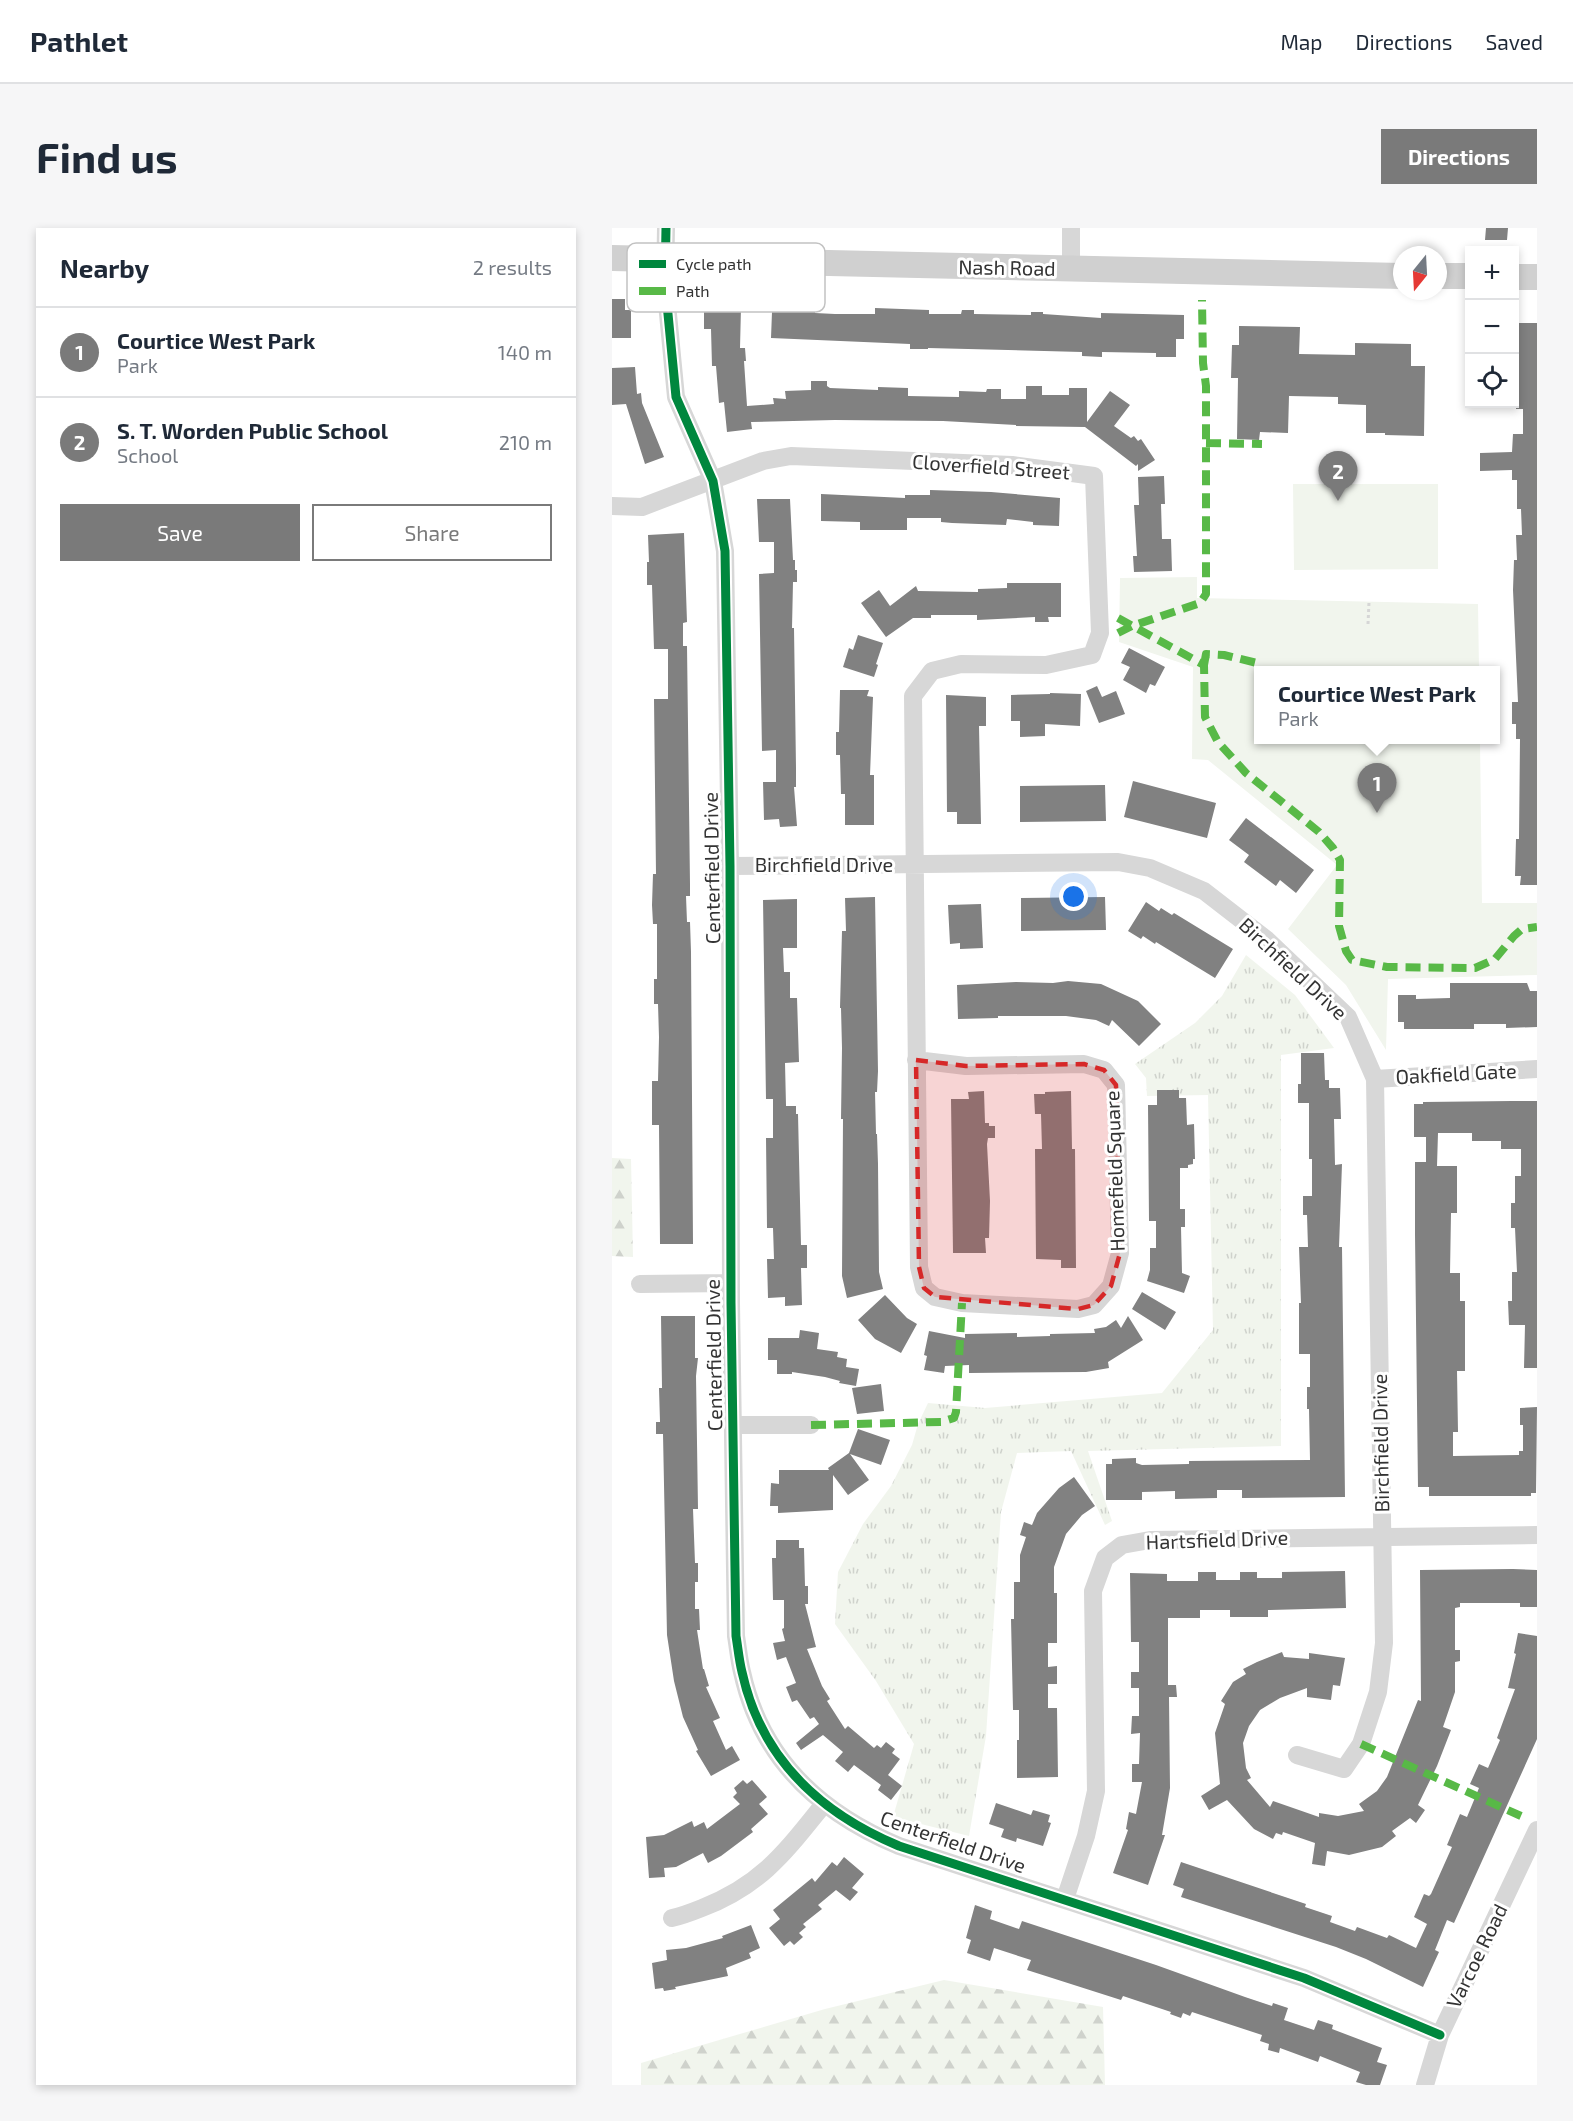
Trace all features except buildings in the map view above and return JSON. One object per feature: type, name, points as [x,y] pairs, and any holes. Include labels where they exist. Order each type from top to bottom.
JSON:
[{"type":"street","points":[[1071,228],[1071,269]]},
{"type":"street","name":"Nash Road","points":[[612,258],[627,258]]},
{"type":"street","name":"Nash Road","points":[[825,263],[1393,276]]},
{"type":"street","points":[[1447,276],[1465,276]]},
{"type":"street","points":[[1519,277],[1537,277]]},
{"type":"street","name":"Centerfield Drive","points":[[668,312],[676,397],[713,481],[725,551],[730,866],[731,1283],[736,1636],[742,1673],[765,1734],[799,1782],[824,1804],[844,1819],[891,1842],[1304,1978],[1440,2035]]},
{"type":"street","name":"Cloverfield Street","points":[[612,506],[642,507],[763,461],[791,456],[1012,465],[1094,476],[1100,633],[1092,654],[1046,665],[961,664],[932,671],[913,696],[914,864]]},
{"type":"street","name":"Birchfield Drive","points":[[730,866],[1118,862],[1150,868],[1204,891],[1266,939],[1348,1017],[1375,1078],[1384,1643],[1378,1692],[1361,1744],[1344,1769],[1297,1755]]},
{"type":"street","name":"Homefield Square","points":[[914,864],[916,1060],[919,1267],[924,1288],[935,1297],[962,1303],[1078,1309],[1094,1305],[1111,1286],[1120,1253],[1116,1085],[1104,1070],[1084,1064],[966,1066],[916,1060]]},
{"type":"street","name":"Oakfield Gate","points":[[1375,1078],[1537,1069]]},
{"type":"street","points":[[640,1284],[731,1283]]},
{"type":"street","points":[[733,1425],[811,1425]]},
{"type":"street","name":"Hartsfield Drive","points":[[1065,1899],[1086,1836],[1096,1791],[1093,1591],[1105,1558],[1122,1545],[1150,1540],[1537,1535]]},
{"type":"street","points":[[672,1918],[717,1902],[747,1886],[784,1854],[824,1804]]},
{"type":"street","name":"Varcoe Road","points":[[1425,2085],[1440,2035],[1537,1830]]},
{"type":"path","points":[[1368,624],[1369,602]]},
{"type":"highlighted area","points":[[916,1060],[966,1066],[1084,1064],[1104,1070],[1116,1085],[1120,1253],[1111,1286],[1094,1305],[1078,1309],[935,1297],[924,1288],[919,1267]]},
{"type":"green space","points":[[1293,484],[1438,484],[1438,569],[1294,570]]},
{"type":"green space","points":[[1197,577],[1197,598],[1478,604],[1479,666],[1254,666],[1254,744],[1480,744],[1482,903],[1537,903],[1537,975],[1388,979],[1386,1050],[1346,985],[1288,929],[1337,865],[1208,760],[1192,759],[1193,667],[1119,642],[1120,578]]},
{"type":"green space","points":[[1246,955],[1295,995],[1334,1048],[1281,1055],[1281,1446],[1088,1451],[1112,1521],[1105,1525],[1071,1451],[1017,1453],[1001,1512],[986,1736],[969,1836],[893,1817],[914,1744],[876,1681],[835,1624],[838,1572],[863,1524],[891,1486],[912,1445],[918,1424],[928,1403],[985,1408],[1162,1393],[1213,1330],[1208,1095],[1147,1096],[1146,1078],[1135,1064],[1195,1023],[1222,996]]},
{"type":"green space","points":[[612,1158],[631,1159],[633,1257],[612,1256]]},
{"type":"green space","points":[[944,1980],[1103,2007],[1105,2085],[641,2085],[641,2063],[825,2009]]},
{"type":"marked path","points":[[1118,633],[1200,603],[1206,594],[1206,386],[1203,363],[1202,300]]},
{"type":"marked path","points":[[1206,443],[1262,444]]},
{"type":"marked path","points":[[1118,618],[1204,665],[1205,717],[1218,742],[1246,773],[1319,832],[1333,848],[1340,860],[1339,926],[1346,951],[1352,960],[1387,967],[1475,968],[1495,959],[1522,929],[1537,927]]},
{"type":"marked path","points":[[1204,665],[1206,654],[1224,655],[1257,663]]},
{"type":"marked path","points":[[811,1425],[941,1422],[954,1418],[962,1303]]},
{"type":"marked path","points":[[1361,1744],[1521,1816]]},
{"type":"cycle path","points":[[666,228],[666,243]]},
{"type":"cycle path","points":[[668,312],[676,397],[713,481],[725,551],[730,866],[731,1303],[736,1636],[741,1667],[751,1703],[763,1731],[779,1757],[798,1779],[820,1799],[870,1833],[899,1846],[1304,1978],[1440,2035]]},
{"type":"place","name":"S. T. Worden Public School","points":[[1338,501]]},
{"type":"place","name":"Courtice West Park","points":[[1377,813]]}]
